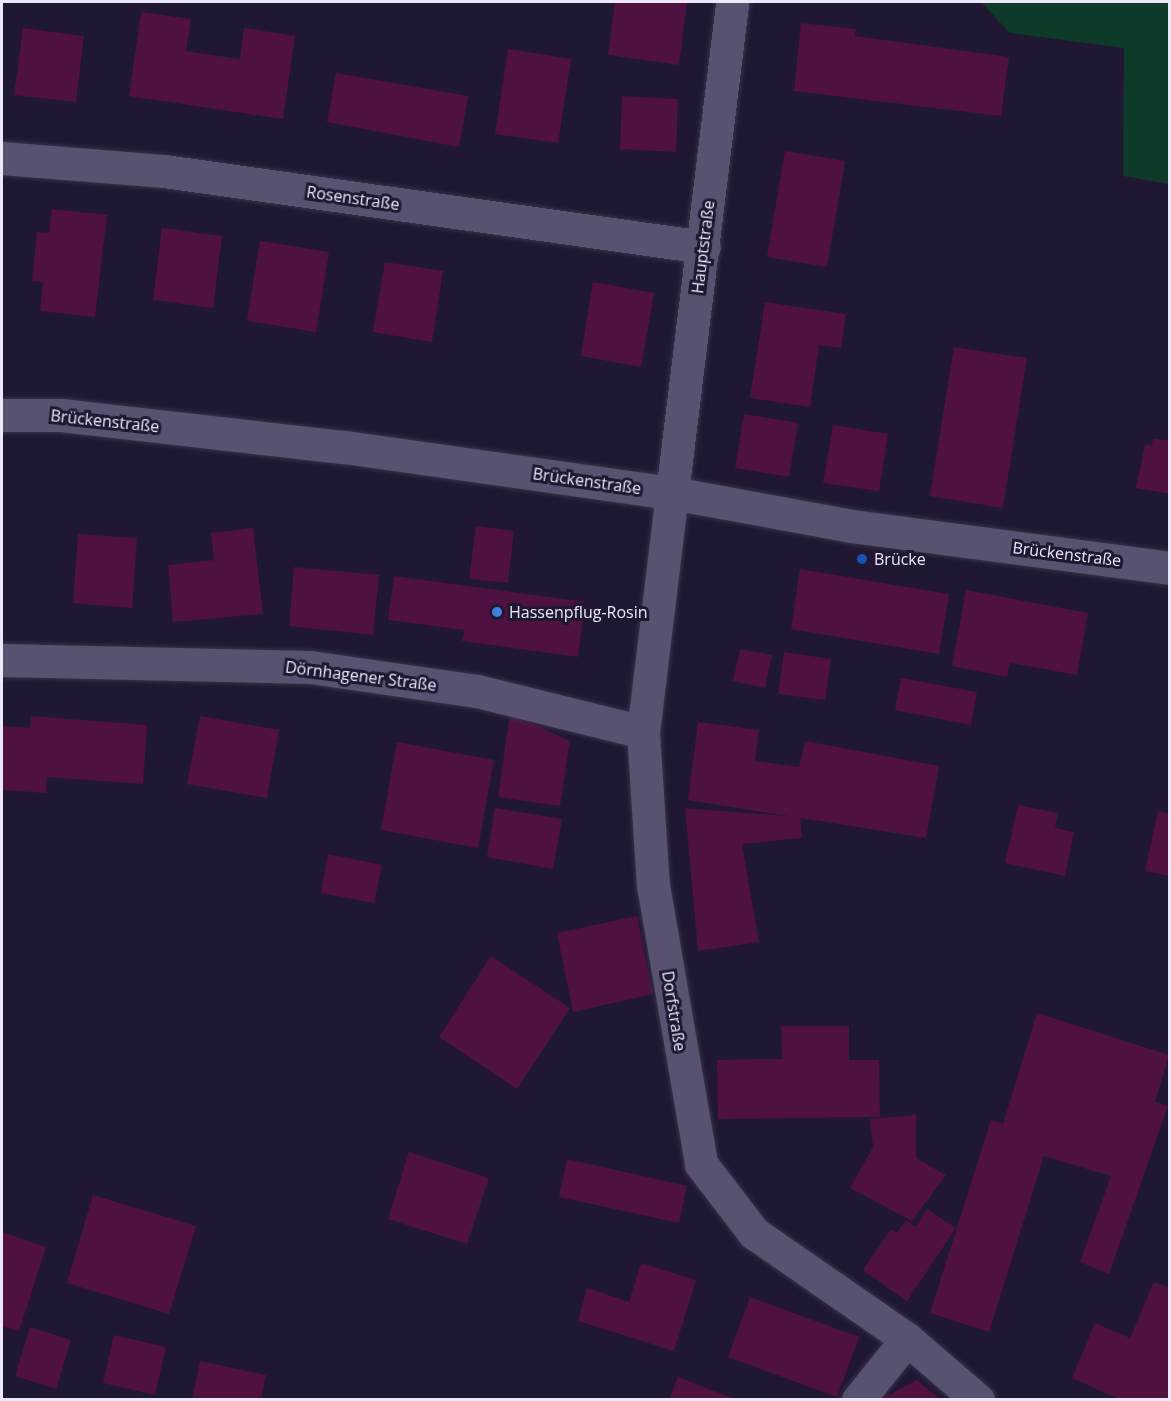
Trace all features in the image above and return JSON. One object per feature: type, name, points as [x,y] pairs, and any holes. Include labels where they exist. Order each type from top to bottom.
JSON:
[{"type":"street","name":"Hauptstraße","points":[[672,493],[704,247],[732,2]]},
{"type":"street","name":"Rosenstraße","points":[[2,158],[164,171],[704,247]]},
{"type":"street","name":"Brückenstraße","points":[[2,415],[61,415],[344,447],[672,493],[852,526],[1170,568]]},
{"type":"street","name":"Dorfstraße","points":[[672,493],[643,732],[654,885],[701,1164],[754,1233],[907,1339],[978,1400]]},
{"type":"street","name":"Dörnhagener Straße","points":[[2,660],[310,667],[477,691],[643,732]]},
{"type":"street","points":[[858,1400],[907,1339]]},
{"type":"green space","points":[[981,2],[1169,2],[1169,184],[1123,176],[1124,48],[1010,33]]},
{"type":"building","points":[[615,2],[687,2],[679,65],[608,55]]},
{"type":"building","points":[[141,12],[191,19],[186,51],[240,59],[244,28],[295,36],[283,119],[129,96]]},
{"type":"building","points":[[801,23],[856,29],[855,36],[1009,57],[1001,116],[794,91]]},
{"type":"building","points":[[23,28],[84,36],[76,102],[14,95]]},
{"type":"building","points":[[508,49],[571,59],[558,143],[495,134]]},
{"type":"building","points":[[336,73],[468,96],[459,147],[327,122]]},
{"type":"building","points":[[622,96],[678,99],[676,152],[620,149]]},
{"type":"building","points":[[785,151],[845,161],[827,267],[767,257]]},
{"type":"building","points":[[52,209],[107,215],[95,317],[40,311],[43,282],[32,281],[37,232],[49,233]]},
{"type":"building","points":[[162,228],[222,236],[213,308],[153,300]]},
{"type":"building","points":[[260,241],[329,252],[316,332],[247,321]]},
{"type":"building","points":[[385,262],[443,271],[432,342],[373,332]]},
{"type":"building","points":[[593,282],[654,293],[641,367],[581,356]]},
{"type":"building","points":[[765,302],[846,314],[841,348],[819,345],[810,407],[750,398]]},
{"type":"building","points":[[954,347],[1027,358],[1003,508],[930,496]]},
{"type":"building","points":[[744,414],[798,423],[789,477],[735,468]]},
{"type":"building","points":[[833,425],[888,434],[879,491],[823,483]]},
{"type":"building","points":[[1153,438],[1170,441],[1170,494],[1136,488],[1145,445],[1152,446]]},
{"type":"building","points":[[476,526],[514,531],[508,583],[469,579]]},
{"type":"building","points":[[253,528],[263,614],[173,622],[168,565],[214,560],[211,533]]},
{"type":"building","points":[[78,534],[137,538],[132,608],[73,603]]},
{"type":"building","points":[[294,567],[379,575],[373,635],[289,626]]},
{"type":"building","points":[[800,569],[949,594],[939,654],[791,629]]},
{"type":"building","points":[[394,576],[585,602],[578,657],[462,641],[464,630],[388,620]]},
{"type":"building","points":[[966,590],[1088,613],[1077,675],[1010,663],[1007,677],[952,666]]},
{"type":"building","points":[[740,649],[772,655],[765,688],[733,681]]},
{"type":"building","points":[[784,652],[831,659],[825,700],[778,694]]},
{"type":"building","points":[[901,678],[977,692],[971,725],[895,710]]},
{"type":"building","points":[[510,713],[570,741],[560,806],[498,797]]},
{"type":"building","points":[[31,716],[147,725],[143,784],[47,777],[46,793],[2,790],[2,726],[30,728]]},
{"type":"building","points":[[200,716],[279,730],[267,798],[187,784]]},
{"type":"building","points":[[698,722],[759,730],[755,761],[799,767],[805,741],[939,766],[926,838],[688,800]]},
{"type":"building","points":[[397,742],[494,760],[478,848],[381,830]]},
{"type":"building","points":[[1018,805],[1058,813],[1055,828],[1074,832],[1065,876],[1005,863]]},
{"type":"building","points":[[495,808],[562,819],[553,869],[487,857]]},
{"type":"building","points":[[685,808],[800,817],[802,838],[742,844],[759,942],[698,951]]},
{"type":"building","points":[[1158,811],[1170,814],[1170,876],[1145,871]]},
{"type":"building","points":[[328,854],[382,865],[374,903],[321,893]]},
{"type":"building","points":[[637,916],[653,994],[573,1012],[557,933]]},
{"type":"building","points":[[491,956],[570,1008],[517,1089],[439,1037]]},
{"type":"building","points":[[1037,1013],[1169,1055],[1155,1102],[1168,1106],[1109,1274],[1080,1262],[1111,1176],[1044,1156],[989,1332],[930,1313],[991,1120],[1003,1124]]},
{"type":"building","points":[[781,1026],[849,1026],[849,1060],[879,1060],[880,1117],[718,1119],[717,1060],[782,1059]]},
{"type":"building","points":[[916,1115],[916,1158],[946,1175],[912,1221],[850,1188],[873,1147],[870,1119]]},
{"type":"building","points":[[409,1152],[489,1178],[467,1244],[388,1219]]},
{"type":"building","points":[[567,1159],[687,1186],[679,1223],[559,1197]]},
{"type":"building","points":[[93,1195],[196,1226],[169,1314],[67,1283]]},
{"type":"building","points":[[927,1209],[956,1228],[907,1301],[863,1270],[891,1229],[897,1233],[906,1220],[916,1227]]},
{"type":"building","points":[[2,1232],[46,1247],[19,1331],[2,1326]]},
{"type":"building","points":[[641,1263],[696,1280],[674,1351],[578,1321],[587,1288],[629,1302]]},
{"type":"building","points":[[1154,1282],[1170,1288],[1170,1400],[1121,1400],[1072,1378],[1095,1323],[1130,1338]]},
{"type":"building","points":[[750,1297],[859,1337],[837,1397],[728,1357]]},
{"type":"building","points":[[30,1327],[71,1340],[56,1389],[15,1376]]},
{"type":"building","points":[[114,1335],[166,1347],[155,1395],[103,1383]]},
{"type":"building","points":[[200,1361],[266,1375],[261,1400],[192,1400]]},
{"type":"building","points":[[678,1377],[734,1399],[734,1400],[669,1400]]},
{"type":"building","points":[[917,1380],[941,1400],[884,1400],[887,1396]]},
{"type":"place","name":"Brücke","points":[[862,559]]},
{"type":"place","name":"Hassenpflug-Rosin","points":[[497,612]]}]
